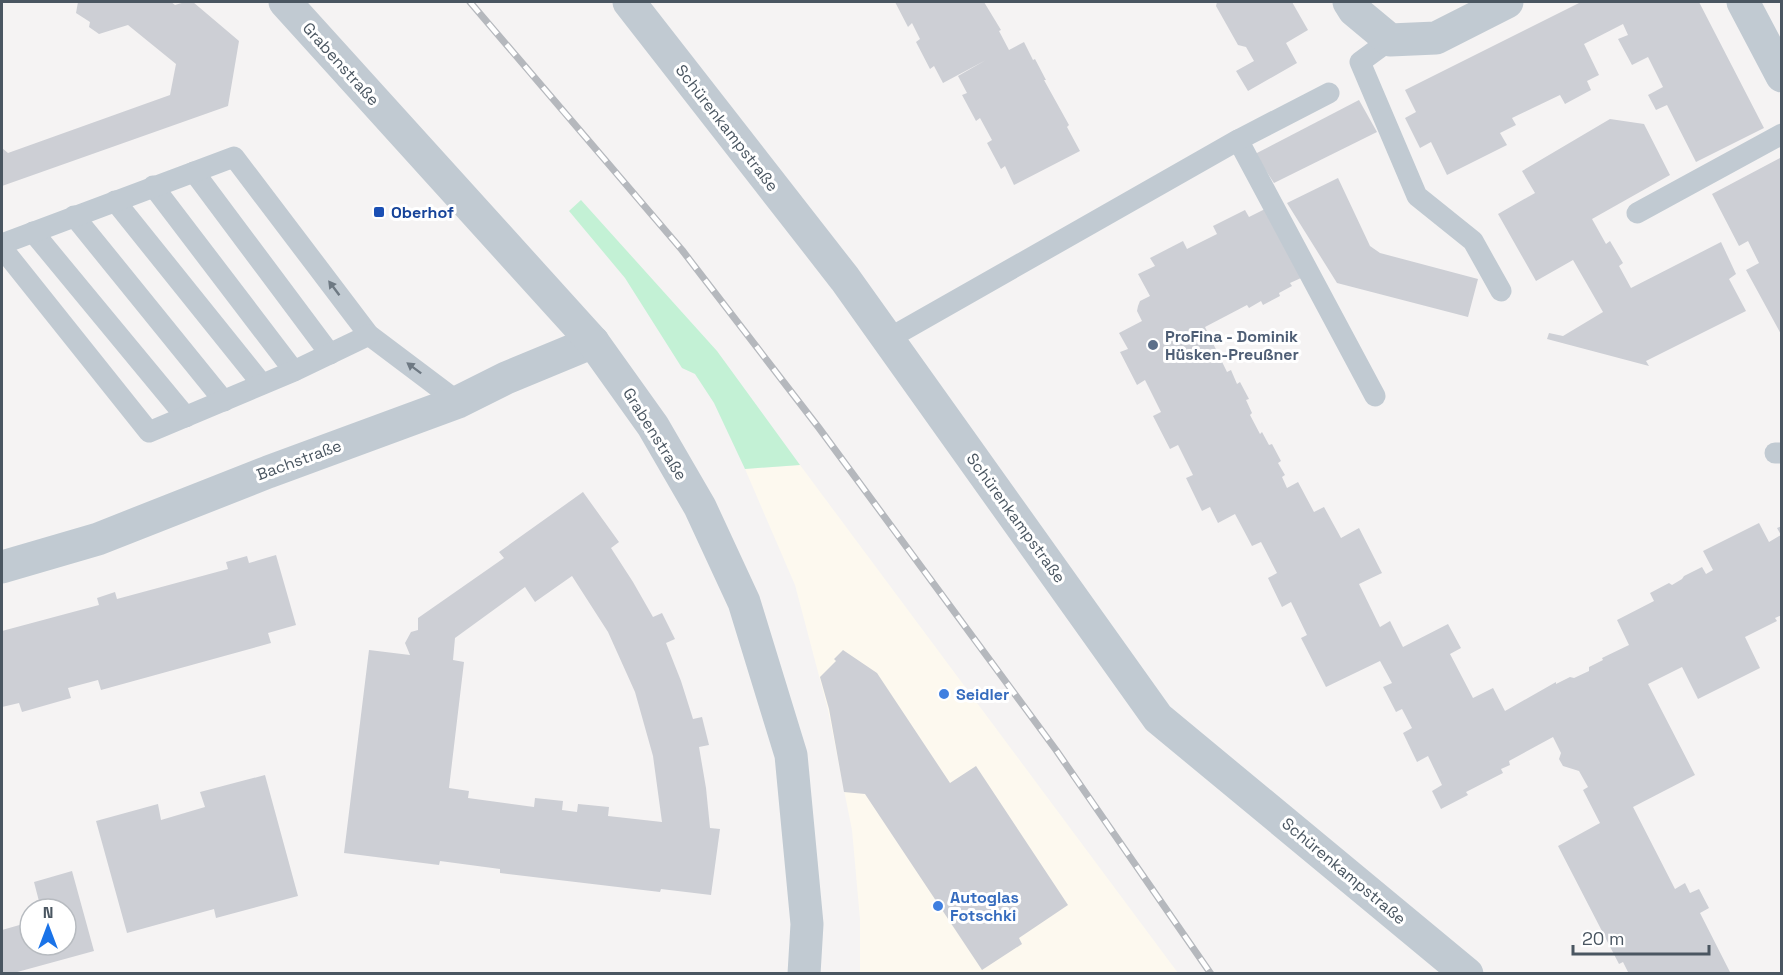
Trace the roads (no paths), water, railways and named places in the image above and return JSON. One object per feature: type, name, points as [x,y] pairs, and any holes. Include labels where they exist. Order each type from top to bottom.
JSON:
[{"type":"street","name":"Grabenstraße","points":[[285,2],[593,342],[653,426],[700,507],[744,602],[790,755],[807,924],[804,974]]},
{"type":"street","name":"Schürenkampstraße","points":[[628,2],[845,279],[1158,718],[1467,974]]},
{"type":"street","points":[[1349,2],[1354,10],[1390,40],[1436,38],[1507,2]]},
{"type":"street","points":[[1743,2],[1782,76]]},
{"type":"street","name":"Bachstraße","points":[[3,566],[98,539],[267,472],[458,402],[506,378],[593,342]]},
{"type":"lane","points":[[1390,40],[1360,62],[1417,196],[1473,241],[1501,291]]},
{"type":"lane","points":[[888,339],[1238,140],[1329,93]]},
{"type":"lane","points":[[1637,213],[1782,134]]},
{"type":"lane","points":[[1238,140],[1375,396]]},
{"type":"lane","points":[[369,335],[294,371],[149,432],[2,246],[74,216],[234,157],[369,335],[458,402]]},
{"type":"lane","points":[[194,172],[330,354]]},
{"type":"lane","points":[[153,186],[294,371]]},
{"type":"lane","points":[[115,201],[262,384]]},
{"type":"lane","points":[[74,216],[224,401]]},
{"type":"lane","points":[[33,232],[186,417]]},
{"type":"railway","points":[[470,2],[682,250],[819,428],[1056,750],[1211,974]]},
{"type":"place","name":"Oberhof","points":[[379,212]]},
{"type":"place","name":"ProFina - Dominik Hüsken-Preußner","points":[[1153,345]]},
{"type":"place","name":"Seidler","points":[[944,694]]},
{"type":"place","name":"Autoglas Fotschki","points":[[938,906]]}]
